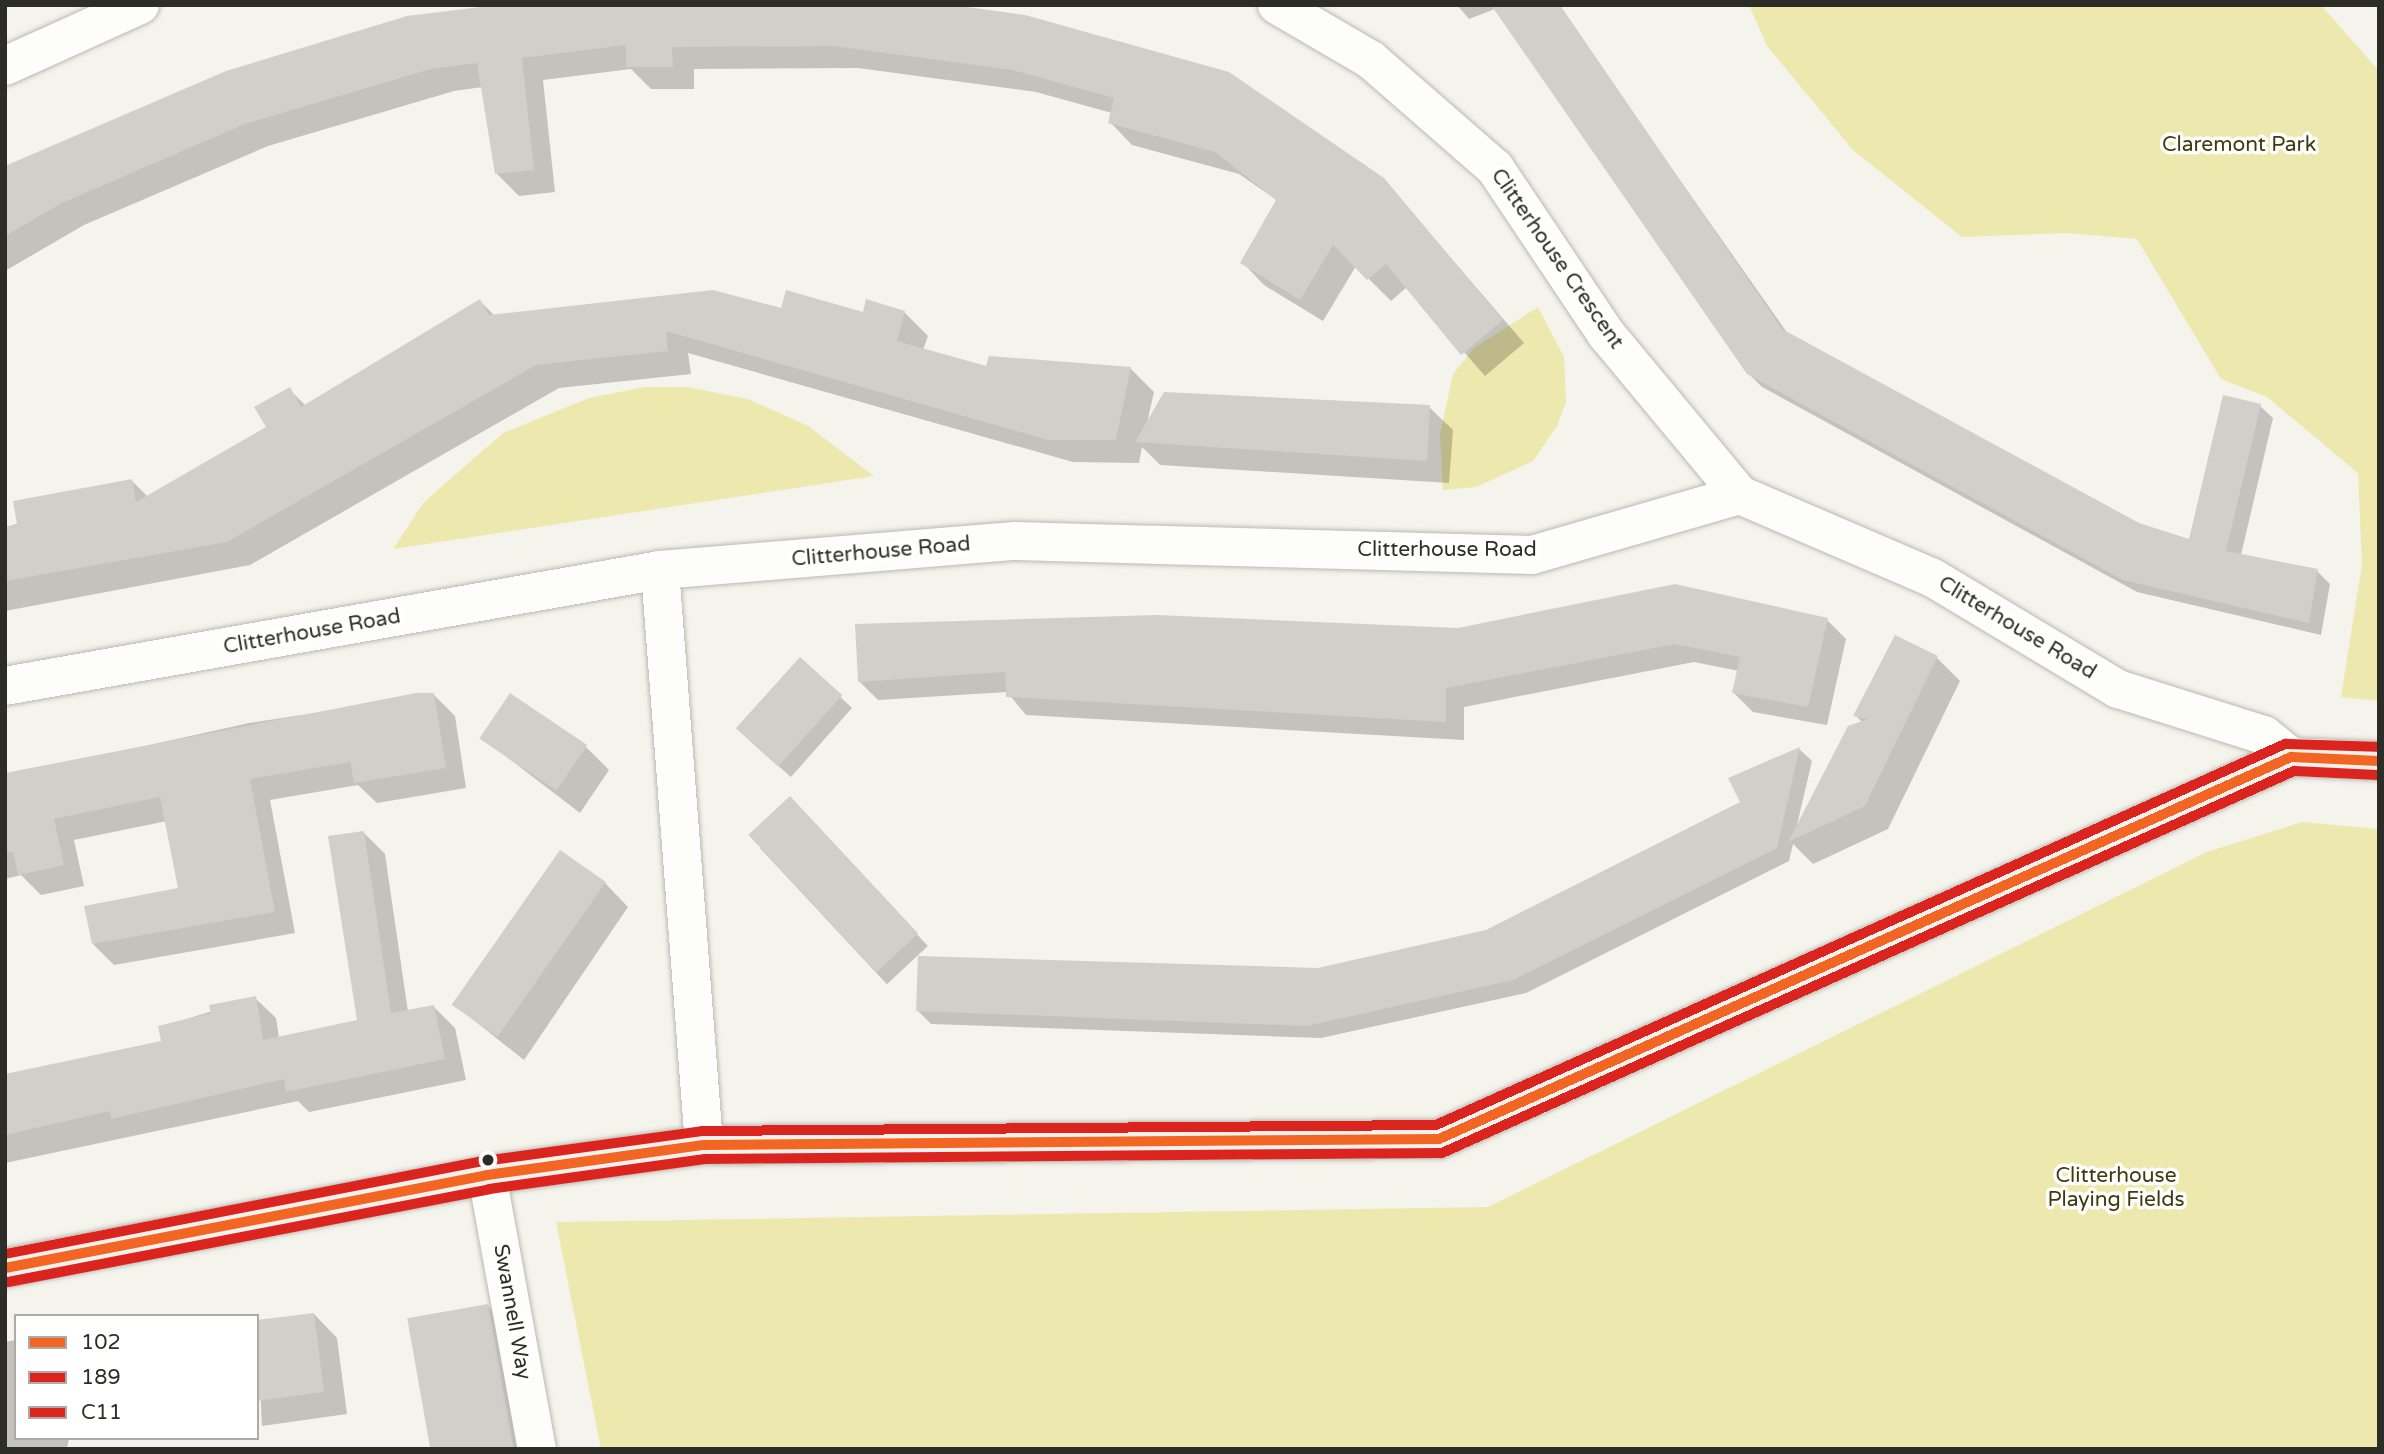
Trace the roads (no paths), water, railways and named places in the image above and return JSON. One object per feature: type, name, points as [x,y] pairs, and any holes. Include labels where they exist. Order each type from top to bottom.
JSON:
[{"type":"street","points":[[5,66],[140,5]]},
{"type":"street","name":"Clitterhouse Crescent","points":[[1277,5],[1371,60],[1495,168],[1607,335],[1740,495]]},
{"type":"street","name":"Clitterhouse Road","points":[[5,686],[660,570],[1015,541],[1532,555],[1740,495],[1933,578],[2118,689],[2264,735],[2291,757]]},
{"type":"street","points":[[660,570],[704,1145]]},
{"type":"street","points":[[5,1268],[487,1175],[704,1145],[1439,1139],[2291,757],[2379,761]]},
{"type":"street","name":"Swannell Way","points":[[487,1175],[537,1449]]},
{"type":"park label","name":"Claremont Park","points":[[2239,145]]},
{"type":"park label","name":"Clitterhouse Playing Fields","points":[[2116,1188]]}]
